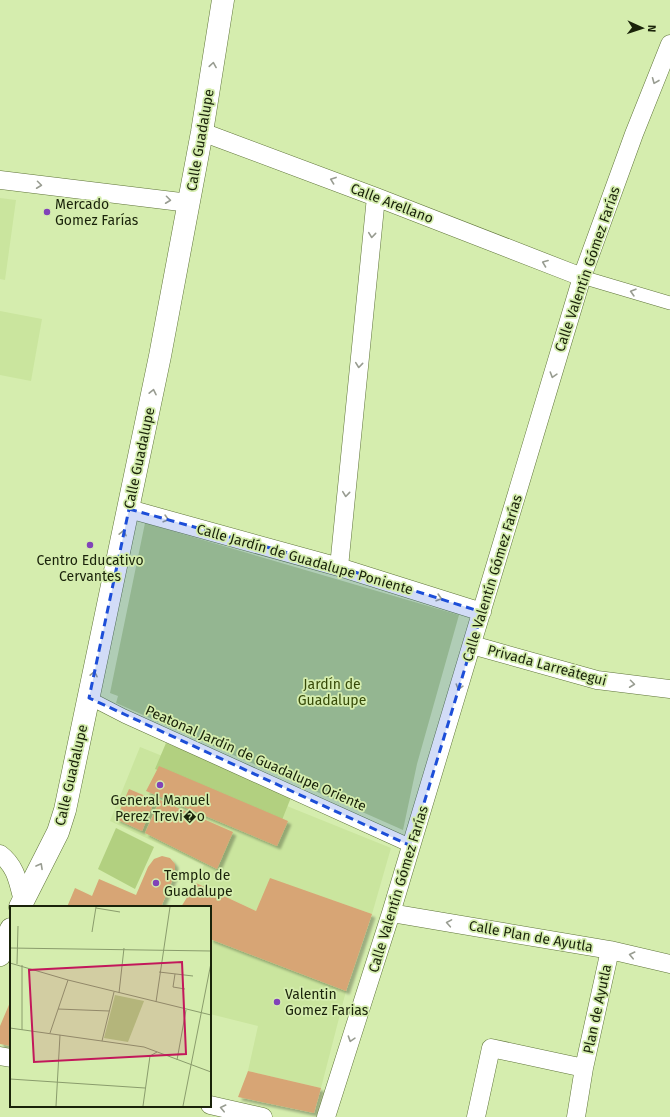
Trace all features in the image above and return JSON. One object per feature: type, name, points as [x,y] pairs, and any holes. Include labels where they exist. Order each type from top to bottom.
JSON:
[{"type":"street","name":"Calle Guadalupe","points":[[22,904],[58,832],[65,810],[160,356],[202,132],[224,0]]},
{"type":"street","name":"Calle Valentín Gómez Farías","points":[[326,1117],[391,913],[582,277],[634,134],[670,44]]},
{"type":"street","name":"Calle Arellano","points":[[202,132],[376,197],[582,277]]},
{"type":"street","points":[[0,180],[189,203]]},
{"type":"street","points":[[339,568],[376,197]]},
{"type":"street","points":[[582,277],[670,303]]},
{"type":"street","name":"Calle Jardín de Guadalupe Poniente","points":[[128,509],[339,568],[482,612]]},
{"type":"street","name":"Privada Larreátegui","points":[[472,645],[597,680],[670,689]]},
{"type":"street","name":"Peatonal Jardín de Guadalupe Oriente","points":[[89,698],[124,716],[411,846]]},
{"type":"street","points":[[0,854],[7,859],[16,871],[22,904]]},
{"type":"street","name":"Calle Plan de Ayutla","points":[[391,913],[610,950],[670,964]]},
{"type":"street","points":[[0,954],[10,931]]},
{"type":"street","name":"Plan de Ayutla","points":[[576,1117],[584,1068],[610,950]]},
{"type":"street","name":"Plan de Ayutla","points":[[476,1117],[491,1048],[584,1068]]},
{"type":"street","points":[[0,1056],[10,1058]]},
{"type":"street","points":[[211,1105],[263,1117]]},
{"type":"highlighted area","points":[[129,509],[339,567],[482,612],[411,846],[89,698]]},
{"type":"shaded area","points":[[0,198],[16,200],[5,280],[0,279]]},
{"type":"shaded area","points":[[0,311],[42,319],[31,381],[0,375]]},
{"type":"shaded area","points":[[140,747],[391,848],[372,914],[271,879],[256,911],[196,883],[204,865],[110,821]]},
{"type":"shaded area","name":"Valentin Gomez Farias","points":[[211,939],[346,991],[321,1088],[248,1071],[258,1026],[211,1014]]},
{"type":"green space","name":"Jardín de Guadalupe","points":[[145,523],[459,615],[417,764],[403,830],[116,703],[118,696],[110,693]]},
{"type":"green space","points":[[166,743],[292,795],[282,820],[155,769]]},
{"type":"green space","points":[[116,828],[154,847],[135,889],[98,869]]},
{"type":"building","points":[[159,766],[288,821],[277,846],[146,791]]},
{"type":"building","points":[[129,789],[155,800],[142,831],[116,819]]},
{"type":"building","points":[[160,800],[233,832],[217,869],[145,833]]},
{"type":"building","name":"Templo de Guadalupe","points":[[162,856],[170,858],[175,864],[175,874],[161,906],[67,906],[75,888],[92,896],[99,879],[136,895],[148,867],[154,859]]},
{"type":"building","points":[[270,878],[372,914],[346,991],[211,939],[211,906],[182,906],[196,883],[256,911]]},
{"type":"building","points":[[10,1002],[10,1046],[0,1044],[0,1026]]},
{"type":"building","points":[[248,1071],[321,1088],[314,1113],[238,1097]]},
{"type":"place","name":"Mercado Gomez Farías","points":[[47,212]]},
{"type":"place","name":"Centro Educativo Cervantes","points":[[90,545]]},
{"type":"place","name":"General Manuel Perez Trevi�o","points":[[160,785]]},
{"type":"place","name":"Templo de Guadalupe","points":[[156,883]]},
{"type":"place","name":"Valentin Gomez Farias","points":[[277,1002]]}]
